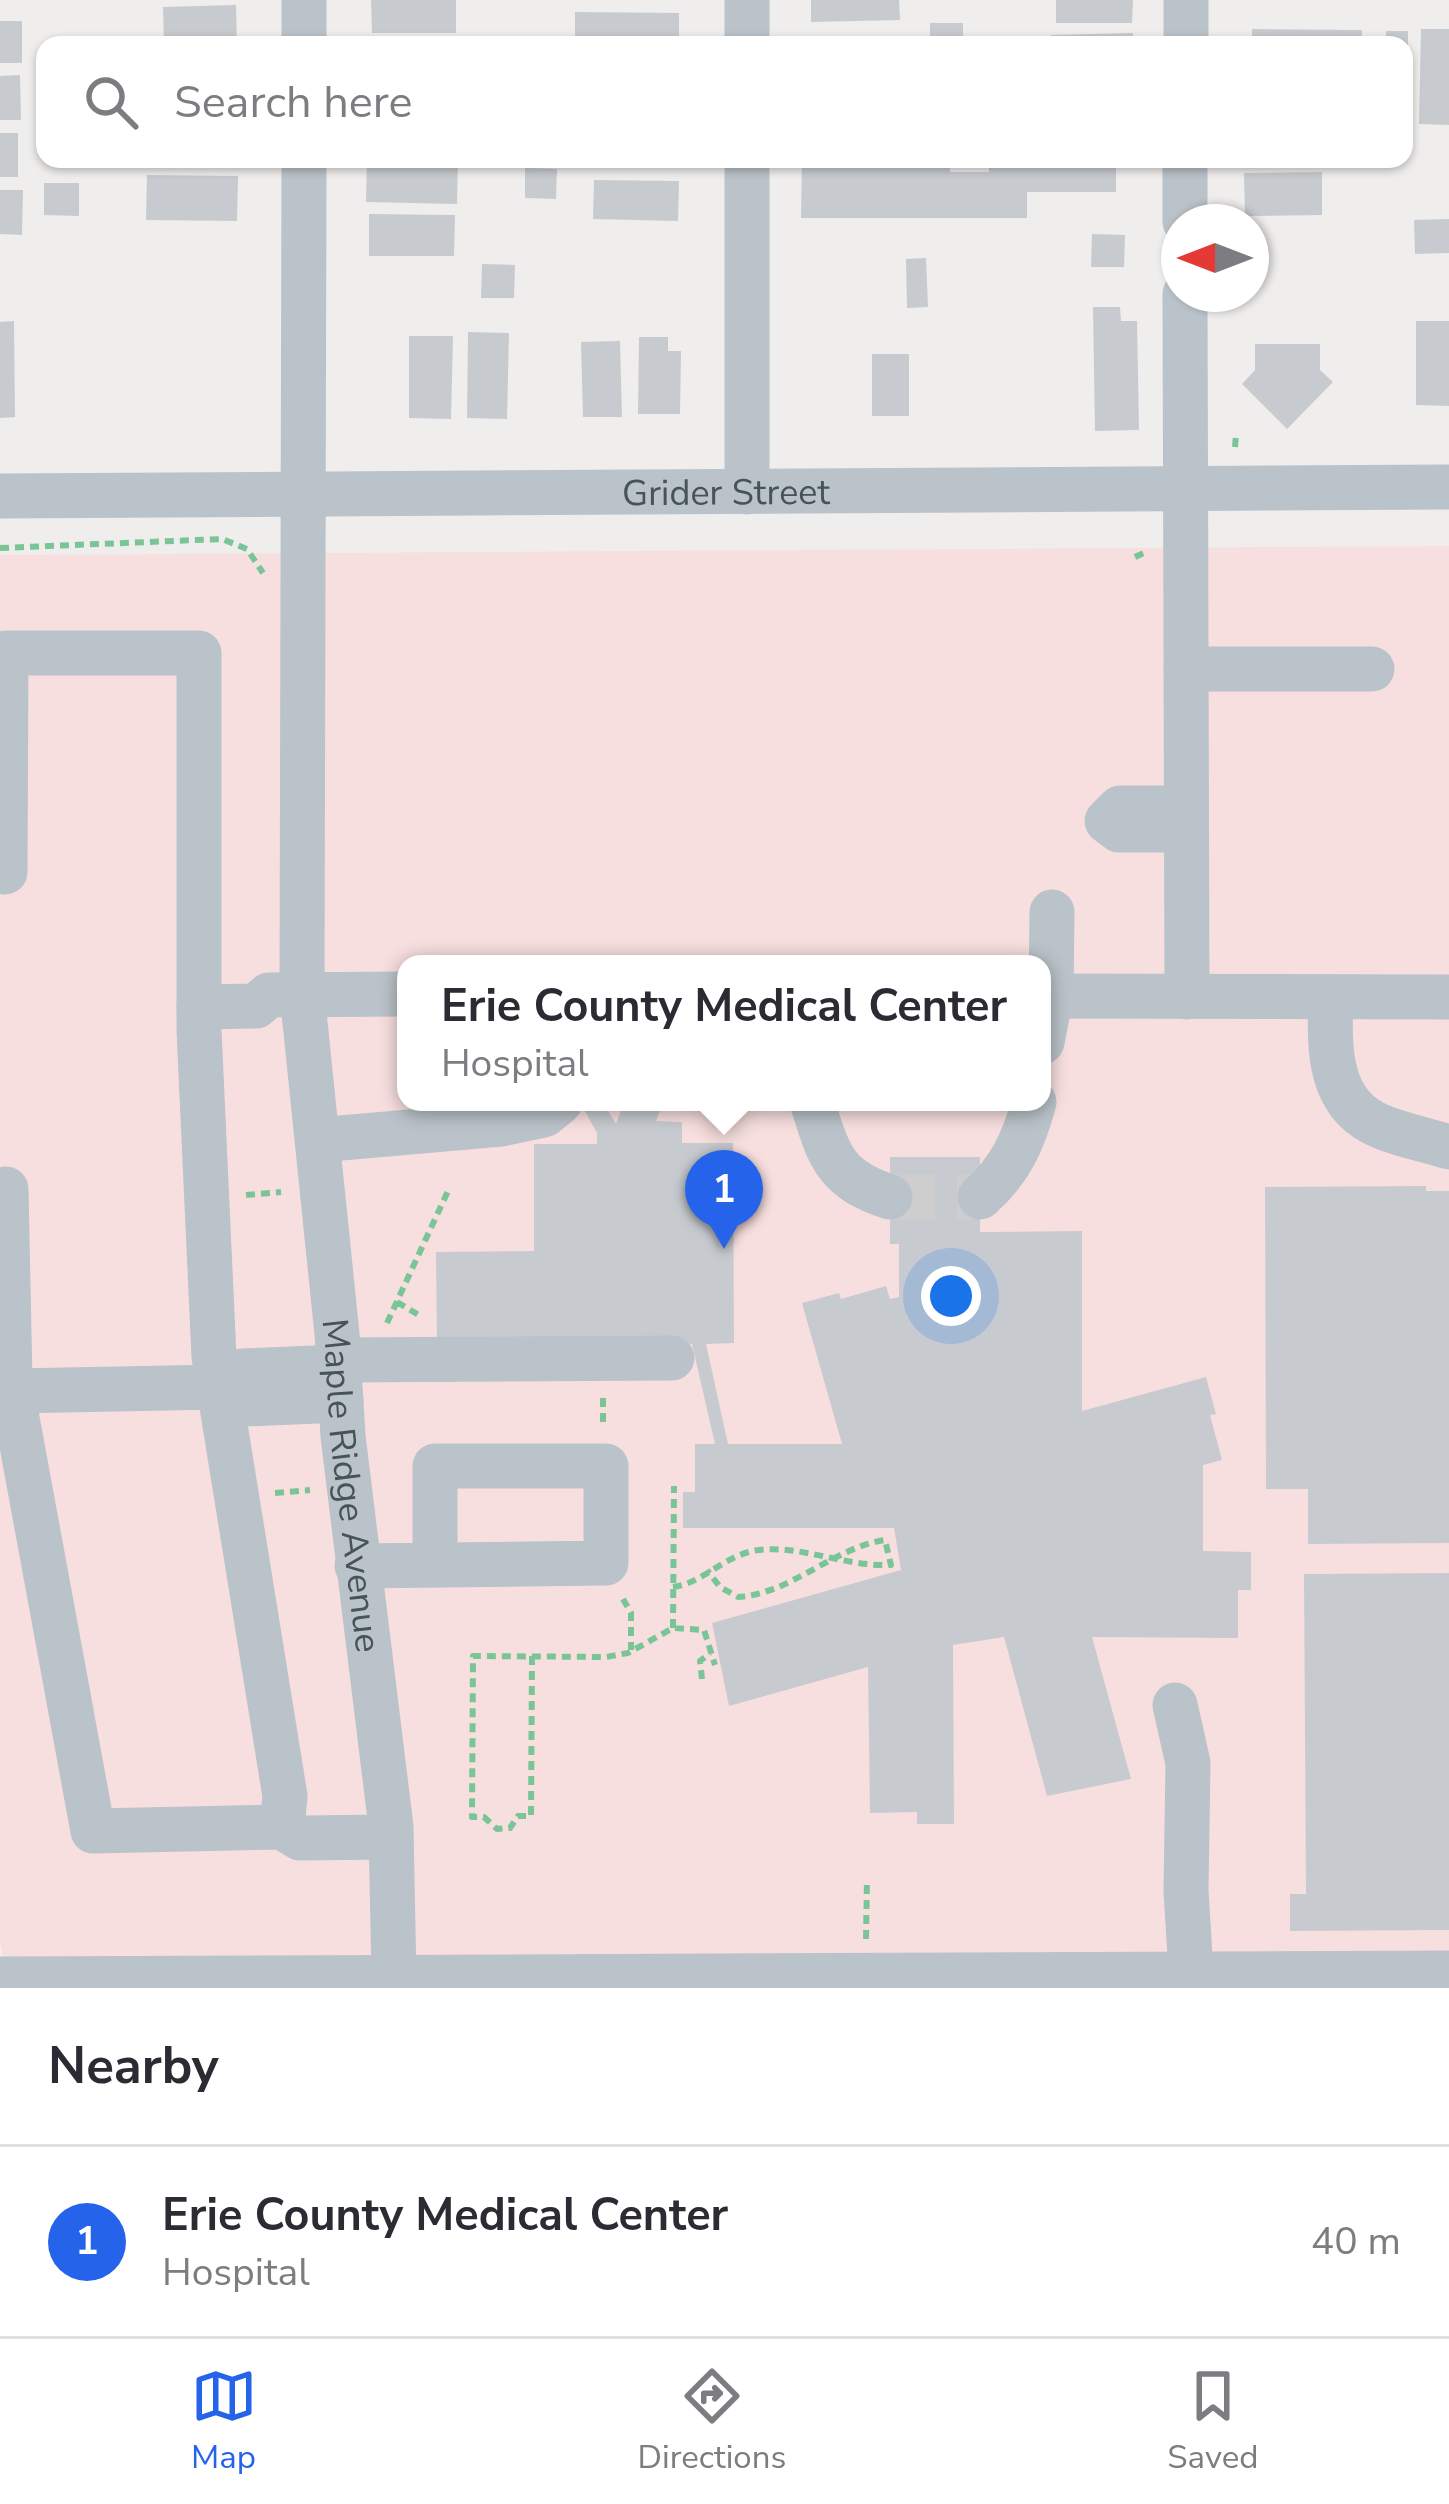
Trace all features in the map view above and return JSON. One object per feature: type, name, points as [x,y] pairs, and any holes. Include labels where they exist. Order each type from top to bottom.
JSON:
[{"type":"street","points":[[304,0],[304,36]]},
{"type":"street","points":[[747,0],[747,36]]},
{"type":"street","points":[[1186,0],[1186,36]]},
{"type":"street","points":[[303,495],[304,168]]},
{"type":"street","points":[[747,168],[747,492]]},
{"type":"street","points":[[1185,168],[1185,204]]},
{"type":"street","points":[[1185,312],[1187,997]]},
{"type":"street","name":"Grider Street","points":[[0,496],[1449,487]]},
{"type":"street","name":"Maple Ridge Avenue","points":[[303,495],[285,994],[318,1139],[357,1565],[390,1826],[394,1980]]},
{"type":"street","points":[[5,872],[6,653],[199,653],[199,995],[214,1357],[285,1796],[282,1827]]},
{"type":"street","points":[[1186,681],[1269,692],[1352,669]]},
{"type":"street","points":[[1107,821],[1119,830],[1186,819]]},
{"type":"street","points":[[1049,955],[1052,912]]},
{"type":"street","points":[[199,995],[256,1006],[285,994],[397,994]]},
{"type":"street","points":[[1051,996],[1449,998]]},
{"type":"street","points":[[1330,997],[1329,1048],[1344,1096],[1372,1123],[1439,1135]]},
{"type":"street","points":[[318,1139],[501,1124],[549,1111]]},
{"type":"street","points":[[815,1111],[841,1174],[866,1190],[890,1197]]},
{"type":"street","points":[[980,1197],[1014,1157],[1031,1111]]},
{"type":"street","points":[[6,1190],[13,1390],[93,1831],[282,1827],[300,1815],[390,1826]]},
{"type":"street","points":[[13,1390],[219,1387],[243,1371],[340,1376],[672,1358]]},
{"type":"street","points":[[357,1565],[435,1565]]},
{"type":"street","points":[[1174,1705],[1188,1763],[1186,1891],[1192,1980]]},
{"type":"street","points":[[0,1979],[311,1984],[394,1980],[1192,1980],[1449,1973]]},
{"type":"path","points":[[1235,447],[1236,434]]},
{"type":"path","points":[[0,548],[222,538],[237,543],[244,536]]},
{"type":"path","points":[[1135,557],[1146,552]]},
{"type":"path","points":[[257,1194],[292,1191]]},
{"type":"path","points":[[381,1337],[448,1191]]},
{"type":"path","points":[[397,1302],[425,1319]]},
{"type":"path","points":[[674,1486],[674,1628]]},
{"type":"path","points":[[673,1587],[728,1558],[758,1550],[830,1559],[891,1565],[885,1540],[863,1544],[830,1559],[785,1583],[747,1596],[727,1593],[707,1570]]},
{"type":"path","points":[[631,1613],[631,1652]]},
{"type":"path","points":[[532,1656],[531,1816],[518,1816],[510,1828],[497,1829],[484,1817],[472,1817],[473,1656],[532,1656],[606,1658],[631,1652],[674,1628],[704,1630],[715,1665]]},
{"type":"path","points":[[702,1679],[700,1661],[710,1653]]},
{"type":"path","points":[[866,1921],[867,1879]]},
{"type":"shaded area","points":[[1449,546],[1449,1988],[11,1988],[0,1943],[0,555]]},
{"type":"building","points":[[371,0],[456,0],[456,33],[372,33]]},
{"type":"building","points":[[811,0],[899,0],[900,20],[811,22]]},
{"type":"building","points":[[1056,0],[1133,0],[1132,23],[1056,23]]},
{"type":"building","points":[[236,5],[237,36],[164,36],[163,7]]},
{"type":"building","points":[[575,12],[679,13],[679,36],[575,36]]},
{"type":"building","points":[[0,21],[22,21],[22,63],[0,63]]},
{"type":"building","points":[[930,23],[963,23],[963,36],[930,36]]},
{"type":"building","points":[[1252,29],[1362,30],[1362,36],[1252,36]]},
{"type":"building","points":[[1421,29],[1449,29],[1449,125],[1419,124]]},
{"type":"building","points":[[1386,31],[1408,31],[1408,36],[1386,36]]},
{"type":"building","points":[[1133,33],[1133,36],[1051,35]]},
{"type":"building","points":[[20,75],[21,120],[0,120],[0,76]]},
{"type":"building","points":[[0,133],[18,133],[18,177],[0,177]]},
{"type":"building","points":[[367,168],[458,168],[457,204],[366,202]]},
{"type":"building","points":[[525,168],[557,169],[556,199],[525,198]]},
{"type":"building","points":[[802,168],[989,172],[989,168],[1116,168],[1116,192],[1027,192],[1027,218],[801,218]]},
{"type":"building","points":[[1322,172],[1322,215],[1269,216],[1269,204],[1245,204],[1244,173]]},
{"type":"building","points":[[147,175],[238,176],[237,221],[146,220]]},
{"type":"building","points":[[594,180],[679,181],[678,221],[593,219]]},
{"type":"building","points":[[44,183],[79,183],[79,216],[44,215]]},
{"type":"building","points":[[0,190],[23,190],[22,235],[0,234]]},
{"type":"building","points":[[369,214],[455,215],[454,256],[369,256]]},
{"type":"building","points":[[1449,219],[1449,253],[1415,254],[1414,220]]},
{"type":"building","points":[[1092,234],[1125,235],[1124,267],[1091,267]]},
{"type":"building","points":[[926,258],[928,307],[907,308],[906,259]]},
{"type":"building","points":[[482,264],[515,265],[514,298],[481,298]]},
{"type":"building","points":[[1093,307],[1120,307],[1121,321],[1137,321],[1139,430],[1095,431]]},
{"type":"building","points":[[14,321],[15,417],[0,418],[0,322]]},
{"type":"building","points":[[1416,321],[1449,321],[1449,406],[1416,405]]},
{"type":"building","points":[[468,332],[509,333],[507,419],[467,418]]},
{"type":"building","points":[[409,336],[453,336],[451,419],[409,418]]},
{"type":"building","points":[[639,337],[668,337],[668,351],[681,351],[680,414],[638,414]]},
{"type":"building","points":[[620,341],[622,417],[583,417],[581,342]]},
{"type":"building","points":[[1255,344],[1320,344],[1320,370],[1333,382],[1287,429],[1242,384],[1255,370]]},
{"type":"building","points":[[872,354],[909,354],[909,416],[872,416]]},
{"type":"building","points":[[585,1111],[608,1111],[616,1124],[621,1111],[660,1111],[656,1121],[682,1122],[682,1143],[733,1143],[734,1343],[706,1344],[728,1444],[842,1444],[802,1303],[839,1293],[841,1299],[886,1286],[890,1299],[899,1297],[899,1244],[890,1244],[890,1157],[980,1157],[980,1232],[1082,1231],[1082,1411],[1206,1377],[1222,1460],[1203,1465],[1203,1551],[1251,1552],[1251,1590],[1238,1590],[1238,1638],[1092,1637],[1131,1779],[1047,1796],[1004,1637],[953,1645],[954,1824],[917,1824],[917,1812],[870,1813],[868,1667],[729,1706],[712,1623],[901,1570],[894,1528],[683,1528],[683,1492],[695,1492],[695,1444],[715,1444],[692,1344],[437,1345],[436,1252],[534,1251],[534,1144],[597,1144],[597,1133]]},
{"type":"building","points":[[1426,1186],[1426,1191],[1449,1191],[1449,1543],[1308,1544],[1308,1489],[1266,1489],[1265,1187]]},
{"type":"building","points":[[1449,1573],[1449,1930],[1290,1931],[1290,1894],[1306,1894],[1304,1574]]},
{"type":"tunnel","points":[[890,1197],[980,1197]]},
{"type":"place","name":"Erie County Medical Center","points":[[724,1249]]}]
